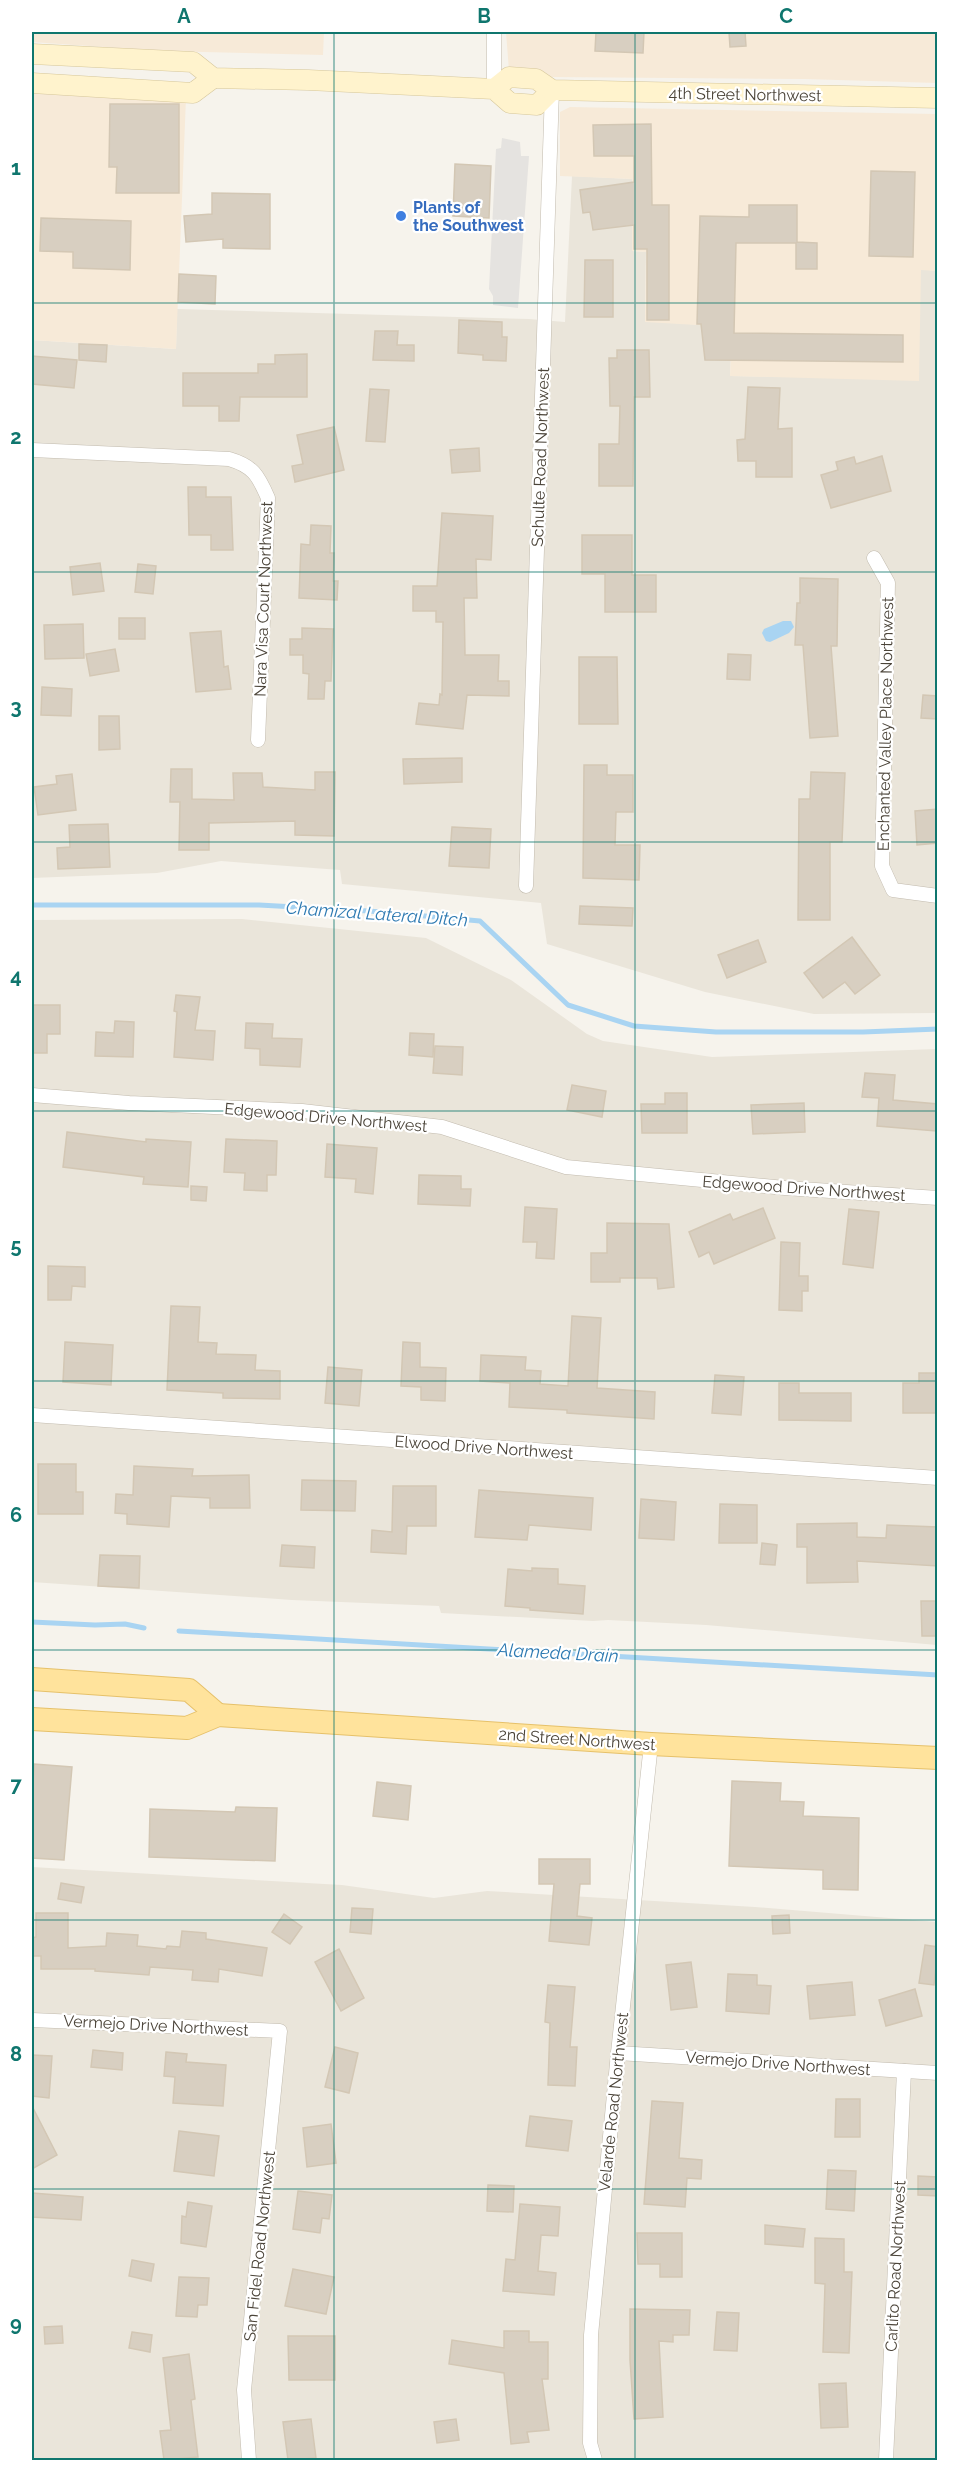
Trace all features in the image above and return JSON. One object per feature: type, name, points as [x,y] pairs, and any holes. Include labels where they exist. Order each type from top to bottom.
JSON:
[{"type":"main road","points":[[32,54],[193,62],[213,78],[193,93],[32,83]]},
{"type":"main road","name":"4th Street Northwest","points":[[213,78],[494,89],[509,76],[536,79],[552,90],[938,98]]},
{"type":"main road","points":[[32,1678],[189,1690],[218,1715]]},
{"type":"main road","name":"2nd Street Northwest","points":[[32,1719],[187,1728],[218,1715],[651,1744],[938,1758]]},
{"type":"street","points":[[494,32],[494,89]]},
{"type":"street","name":"Schulte Road Northwest","points":[[526,886],[552,90]]},
{"type":"street","name":"Nara Visa Court Northwest","points":[[32,450],[229,459],[245,464],[256,473],[268,498],[258,740]]},
{"type":"street","name":"Enchanted Valley Place Northwest","points":[[874,558],[888,583],[882,866],[893,890],[938,896]]},
{"type":"street","name":"Edgewood Drive Northwest","points":[[32,1095],[129,1103],[302,1111],[442,1127],[566,1167],[785,1188],[938,1198]]},
{"type":"street","name":"Elwood Drive Northwest","points":[[32,1416],[938,1478]]},
{"type":"street","name":"Velarde Road Northwest","points":[[595,2460],[590,2443],[591,2335],[651,1744]]},
{"type":"street","name":"Vermejo Drive Northwest","points":[[32,2020],[280,2031]]},
{"type":"street","name":"San Fidel Road Northwest","points":[[249,2460],[244,2390],[280,2031]]},
{"type":"street","name":"Vermejo Drive Northwest","points":[[618,2053],[938,2073]]},
{"type":"street","name":"Carlito Road Northwest","points":[[886,2460],[904,2071]]},
{"type":"shaded area","points":[[32,32],[324,32],[323,55],[161,51],[32,42]]},
{"type":"shaded area","points":[[506,32],[937,32],[937,83],[805,79],[548,77],[509,71]]},
{"type":"shaded area","points":[[32,92],[186,98],[176,349],[32,340]]},
{"type":"shaded area","points":[[570,107],[937,114],[937,271],[921,270],[919,381],[730,376],[732,327],[645,322],[646,252],[632,251],[632,179],[560,176],[560,112]]},
{"type":"shaded area","points":[[502,138],[520,142],[521,156],[529,156],[518,308],[493,305],[493,296],[489,289],[496,149],[501,148]]},
{"type":"shaded area","points":[[572,176],[633,179],[632,251],[646,252],[645,321],[732,327],[730,376],[805,377],[921,269],[937,271],[937,1013],[814,1014],[705,992],[547,944],[541,903],[342,884],[340,870],[221,861],[157,873],[32,878],[32,340],[176,349],[177,309],[565,322]]},
{"type":"shaded area","points":[[242,919],[426,938],[511,980],[587,1034],[603,1041],[712,1057],[937,1049],[937,1645],[706,1625],[441,1613],[439,1606],[292,1600],[32,1582],[32,920]]},
{"type":"shaded area","points":[[32,1867],[342,1885],[434,1898],[487,1891],[755,1907],[937,1922],[937,2460],[32,2460]]},
{"type":"water","points":[[783,621],[791,621],[794,627],[789,633],[770,642],[766,641],[762,633],[764,629]]},
{"type":"building","points":[[596,32],[644,32],[643,53],[595,51]]},
{"type":"building","points":[[729,32],[745,32],[746,46],[730,47]]},
{"type":"building","points":[[110,104],[179,104],[179,193],[116,193],[117,167],[109,167]]},
{"type":"building","points":[[651,124],[652,205],[669,205],[669,320],[647,320],[647,249],[634,249],[634,225],[593,230],[590,212],[583,213],[580,190],[634,182],[634,156],[594,156],[593,125]]},
{"type":"building","points":[[455,164],[491,166],[489,218],[453,216]]},
{"type":"building","points":[[871,171],[915,172],[913,257],[869,256]]},
{"type":"building","points":[[212,193],[270,194],[270,249],[223,248],[223,239],[186,242],[184,216],[212,214]]},
{"type":"building","points":[[749,205],[797,205],[797,242],[817,243],[817,269],[796,269],[796,243],[736,243],[734,333],[903,335],[903,362],[705,360],[701,324],[697,324],[700,216],[749,217]]},
{"type":"building","points":[[41,218],[131,221],[130,270],[73,268],[73,252],[40,251]]},
{"type":"building","points":[[585,260],[613,260],[613,317],[584,317]]},
{"type":"building","points":[[179,274],[216,276],[215,304],[178,302]]},
{"type":"building","points":[[459,320],[502,322],[502,337],[507,337],[506,361],[483,360],[483,355],[458,353]]},
{"type":"building","points":[[375,331],[398,331],[397,345],[414,345],[414,361],[373,360]]},
{"type":"building","points":[[79,344],[107,345],[106,362],[79,360]]},
{"type":"building","points":[[617,350],[649,350],[650,397],[634,397],[633,486],[599,486],[599,444],[619,444],[620,406],[610,406],[609,358],[617,358]]},
{"type":"building","points":[[307,354],[307,397],[240,397],[239,421],[219,421],[219,406],[183,406],[183,373],[258,373],[258,364],[275,364],[275,355]]},
{"type":"building","points":[[32,356],[77,360],[74,388],[32,384]]},
{"type":"building","points":[[748,387],[780,388],[778,429],[792,428],[792,477],[756,477],[756,461],[738,461],[737,440],[745,439]]},
{"type":"building","points":[[370,389],[389,390],[385,442],[366,441]]},
{"type":"building","points":[[334,427],[344,470],[295,482],[292,466],[303,464],[297,435]]},
{"type":"building","points":[[479,448],[480,471],[452,473],[450,450]]},
{"type":"building","points":[[882,456],[891,491],[831,508],[821,475],[838,470],[836,462],[854,457],[856,464]]},
{"type":"building","points":[[188,487],[206,487],[206,497],[231,497],[233,550],[211,550],[211,535],[189,535]]},
{"type":"building","points":[[442,513],[493,516],[491,560],[476,559],[477,598],[464,598],[465,655],[499,655],[498,681],[509,681],[509,696],[467,695],[463,729],[416,724],[419,703],[439,705],[440,694],[442,695],[443,622],[436,622],[436,611],[413,611],[413,586],[437,586]]},
{"type":"building","points":[[311,525],[331,526],[330,553],[334,553],[333,581],[338,581],[337,600],[299,598],[301,544],[310,545]]},
{"type":"building","points":[[582,535],[632,535],[632,575],[656,575],[656,612],[605,612],[605,574],[582,574]]},
{"type":"building","points":[[100,563],[104,591],[73,595],[70,567]]},
{"type":"building","points":[[138,564],[156,566],[153,594],[135,592]]},
{"type":"building","points":[[800,578],[838,579],[837,646],[831,646],[838,736],[810,738],[803,645],[795,645],[797,603],[800,603]]},
{"type":"building","points":[[119,618],[145,618],[145,639],[119,639]]},
{"type":"building","points":[[83,624],[84,658],[45,659],[44,625]]},
{"type":"building","points":[[302,628],[333,629],[331,681],[325,681],[324,699],[308,699],[309,674],[303,673],[303,655],[290,655],[290,639],[302,639]]},
{"type":"building","points":[[221,631],[224,667],[228,666],[231,689],[196,692],[190,633]]},
{"type":"building","points":[[115,649],[119,671],[90,676],[86,654]]},
{"type":"building","points":[[728,654],[751,655],[750,680],[727,679]]},
{"type":"building","points":[[579,657],[617,657],[618,724],[579,724]]},
{"type":"building","points":[[42,687],[72,689],[71,716],[41,715]]},
{"type":"building","points":[[923,695],[938,696],[938,719],[921,718]]},
{"type":"building","points":[[99,716],[119,716],[120,749],[99,750]]},
{"type":"building","points":[[462,758],[462,782],[404,784],[403,759]]},
{"type":"building","points":[[584,765],[607,765],[607,775],[633,775],[633,812],[616,812],[615,845],[640,845],[639,880],[583,878]]},
{"type":"building","points":[[171,769],[192,769],[192,799],[234,800],[233,773],[262,773],[263,787],[315,790],[315,772],[335,772],[334,836],[295,835],[295,821],[209,823],[209,850],[179,850],[180,802],[170,802]]},
{"type":"building","points":[[811,772],[845,773],[842,842],[830,842],[830,920],[798,920],[799,799],[810,799]]},
{"type":"building","points":[[72,774],[76,810],[38,815],[34,787],[57,784],[56,776]]},
{"type":"building","points":[[938,809],[938,843],[917,845],[915,811]]},
{"type":"building","points":[[108,824],[110,867],[58,869],[57,848],[70,847],[69,825]]},
{"type":"building","points":[[452,827],[491,829],[489,868],[449,866]]},
{"type":"building","points":[[580,906],[633,908],[632,926],[579,924]]},
{"type":"building","points":[[852,937],[880,975],[855,994],[845,982],[823,998],[804,973]]},
{"type":"building","points":[[758,940],[766,962],[727,978],[718,955]]},
{"type":"building","points":[[176,995],[200,997],[195,1030],[215,1031],[213,1060],[174,1057]]},
{"type":"building","points":[[32,1005],[60,1005],[60,1034],[47,1034],[47,1053],[32,1053]]},
{"type":"building","points":[[115,1021],[134,1022],[133,1057],[95,1056],[96,1032],[114,1033]]},
{"type":"building","points":[[246,1023],[273,1024],[272,1038],[302,1039],[300,1067],[260,1065],[260,1049],[245,1048]]},
{"type":"building","points":[[410,1033],[434,1034],[433,1057],[409,1055]]},
{"type":"building","points":[[435,1046],[463,1047],[462,1075],[433,1073]]},
{"type":"building","points":[[865,1073],[895,1075],[893,1100],[938,1104],[936,1131],[877,1126],[879,1098],[862,1097]]},
{"type":"building","points":[[572,1085],[606,1091],[602,1117],[567,1110]]},
{"type":"building","points":[[665,1093],[687,1093],[687,1133],[642,1133],[641,1104],[665,1104]]},
{"type":"building","points":[[804,1103],[805,1132],[753,1134],[751,1105]]},
{"type":"building","points":[[67,1132],[146,1142],[146,1139],[191,1142],[188,1187],[143,1184],[144,1177],[63,1167]]},
{"type":"building","points":[[226,1139],[277,1141],[276,1175],[267,1175],[267,1191],[244,1190],[245,1173],[224,1172]]},
{"type":"building","points":[[327,1144],[377,1148],[373,1194],[355,1192],[356,1179],[325,1177]]},
{"type":"building","points":[[419,1175],[461,1176],[461,1189],[471,1189],[470,1206],[418,1204]]},
{"type":"building","points":[[191,1186],[207,1187],[206,1201],[191,1200]]},
{"type":"building","points":[[525,1207],[557,1209],[554,1259],[536,1258],[537,1242],[523,1242]]},
{"type":"building","points":[[763,1208],[775,1238],[714,1264],[709,1252],[699,1257],[689,1232],[730,1214],[733,1220]]},
{"type":"building","points":[[849,1209],[879,1212],[873,1268],[843,1264]]},
{"type":"building","points":[[607,1223],[669,1224],[674,1287],[658,1289],[657,1278],[620,1278],[620,1282],[591,1282],[591,1253],[607,1253]]},
{"type":"building","points":[[781,1242],[800,1243],[799,1276],[808,1276],[808,1291],[802,1291],[802,1311],[779,1310]]},
{"type":"building","points":[[48,1266],[85,1267],[85,1287],[72,1286],[71,1300],[48,1300]]},
{"type":"building","points":[[171,1306],[200,1307],[198,1342],[217,1343],[216,1354],[256,1355],[255,1370],[280,1371],[280,1399],[223,1398],[223,1393],[167,1390]]},
{"type":"building","points":[[572,1316],[601,1318],[597,1388],[655,1392],[654,1419],[509,1407],[510,1383],[480,1381],[481,1355],[526,1357],[525,1370],[541,1371],[540,1384],[568,1386]]},
{"type":"building","points":[[65,1342],[113,1345],[111,1385],[63,1382]]},
{"type":"building","points":[[403,1342],[420,1343],[420,1367],[446,1368],[445,1401],[421,1400],[421,1387],[401,1386]]},
{"type":"building","points":[[328,1367],[362,1370],[359,1406],[325,1403]]},
{"type":"building","points":[[919,1373],[938,1373],[938,1413],[903,1413],[903,1383],[919,1383]]},
{"type":"building","points":[[715,1375],[744,1377],[741,1415],[712,1413]]},
{"type":"building","points":[[779,1383],[799,1383],[799,1393],[851,1393],[851,1421],[779,1420]]},
{"type":"building","points":[[38,1464],[76,1464],[76,1492],[83,1492],[83,1514],[38,1514]]},
{"type":"building","points":[[134,1466],[193,1469],[192,1476],[249,1475],[250,1508],[210,1508],[210,1498],[171,1496],[169,1527],[127,1524],[127,1514],[115,1513],[116,1494],[133,1495]]},
{"type":"building","points":[[302,1480],[356,1481],[355,1511],[301,1510]]},
{"type":"building","points":[[393,1486],[436,1486],[436,1526],[407,1526],[406,1554],[371,1552],[372,1530],[392,1532]]},
{"type":"building","points":[[479,1490],[593,1498],[591,1530],[529,1525],[527,1540],[475,1537]]},
{"type":"building","points":[[641,1499],[676,1502],[674,1540],[639,1538]]},
{"type":"building","points":[[720,1504],[757,1505],[757,1543],[719,1543]]},
{"type":"building","points":[[857,1523],[857,1537],[886,1538],[887,1525],[938,1527],[938,1566],[857,1561],[858,1582],[807,1583],[807,1547],[797,1547],[797,1524]]},
{"type":"building","points":[[762,1543],[777,1545],[775,1565],[760,1564]]},
{"type":"building","points":[[282,1545],[315,1547],[314,1568],[280,1566]]},
{"type":"building","points":[[100,1555],[140,1556],[139,1588],[98,1586]]},
{"type":"building","points":[[532,1568],[558,1569],[558,1584],[585,1586],[583,1614],[505,1606],[508,1569],[532,1571]]},
{"type":"building","points":[[921,1601],[938,1601],[938,1636],[922,1636]]},
{"type":"building","points":[[34,1764],[72,1767],[64,1860],[32,1858]]},
{"type":"building","points":[[732,1781],[781,1783],[780,1801],[804,1802],[803,1816],[859,1818],[858,1890],[823,1889],[823,1870],[729,1866]]},
{"type":"building","points":[[377,1782],[411,1786],[408,1820],[373,1816]]},
{"type":"building","points":[[236,1807],[277,1808],[275,1861],[149,1857],[150,1809],[235,1812]]},
{"type":"building","points":[[539,1859],[590,1859],[590,1884],[580,1884],[577,1916],[592,1918],[589,1945],[549,1941],[554,1884],[539,1884]]},
{"type":"building","points":[[61,1883],[84,1887],[81,1903],[58,1899]]},
{"type":"building","points":[[352,1908],[373,1909],[371,1934],[350,1932]]},
{"type":"building","points":[[36,1913],[68,1913],[68,1948],[106,1946],[107,1933],[138,1935],[137,1946],[166,1949],[167,1946],[180,1947],[182,1931],[206,1933],[206,1939],[267,1948],[262,1976],[219,1969],[218,1982],[192,1980],[193,1970],[150,1967],[149,1975],[95,1971],[95,1969],[41,1969],[41,1956],[32,1956],[32,1938],[36,1937]]},
{"type":"building","points":[[284,1914],[302,1927],[290,1944],[272,1932]]},
{"type":"building","points":[[789,1915],[790,1933],[773,1934],[772,1916]]},
{"type":"building","points":[[925,1945],[938,1947],[934,1985],[919,1983]]},
{"type":"building","points":[[339,1949],[364,1998],[341,2011],[315,1962]]},
{"type":"building","points":[[691,1962],[697,2007],[671,2010],[666,1965]]},
{"type":"building","points":[[728,1974],[757,1975],[757,1985],[771,1986],[769,2014],[726,2011]]},
{"type":"building","points":[[852,1982],[855,2015],[810,2019],[807,1986]]},
{"type":"building","points":[[548,1985],[575,1987],[570,2047],[577,2047],[575,2086],[548,2085],[550,2023],[545,2022]]},
{"type":"building","points":[[915,1989],[922,2016],[886,2026],[879,2000]]},
{"type":"building","points":[[335,2047],[358,2053],[349,2093],[325,2087]]},
{"type":"building","points":[[93,2050],[123,2053],[122,2070],[91,2067]]},
{"type":"building","points":[[166,2052],[187,2054],[186,2062],[226,2065],[223,2106],[173,2103],[175,2077],[164,2076]]},
{"type":"building","points":[[32,2055],[52,2056],[49,2098],[32,2096]]},
{"type":"building","points":[[836,2099],[860,2099],[860,2137],[835,2137]]},
{"type":"building","points":[[652,2101],[683,2103],[679,2158],[702,2160],[701,2179],[687,2178],[685,2207],[644,2204]]},
{"type":"building","points":[[32,2106],[57,2155],[32,2169]]},
{"type":"building","points":[[530,2116],[572,2121],[568,2151],[526,2146]]},
{"type":"building","points":[[331,2124],[336,2163],[307,2167],[303,2128]]},
{"type":"building","points":[[179,2131],[219,2136],[214,2176],[174,2171]]},
{"type":"building","points":[[828,2170],[856,2171],[854,2211],[826,2209]]},
{"type":"building","points":[[918,2176],[938,2177],[938,2196],[918,2195]]},
{"type":"building","points":[[488,2185],[514,2186],[513,2212],[487,2211]]},
{"type":"building","points":[[298,2191],[332,2195],[329,2219],[322,2218],[320,2233],[293,2229]]},
{"type":"building","points":[[32,2193],[83,2197],[81,2220],[32,2217]]},
{"type":"building","points":[[188,2202],[212,2206],[206,2247],[181,2243],[182,2216],[186,2217]]},
{"type":"building","points":[[520,2204],[560,2207],[558,2236],[541,2235],[538,2271],[556,2273],[554,2295],[503,2291],[506,2259],[515,2260]]},
{"type":"building","points":[[765,2225],[805,2229],[803,2247],[765,2244]]},
{"type":"building","points":[[637,2233],[682,2233],[682,2277],[660,2277],[660,2264],[638,2264]]},
{"type":"building","points":[[815,2238],[844,2239],[844,2272],[852,2272],[849,2353],[823,2352],[825,2284],[815,2283]]},
{"type":"building","points":[[132,2260],[154,2264],[151,2281],[129,2276]]},
{"type":"building","points":[[293,2269],[334,2277],[326,2314],[285,2306]]},
{"type":"building","points":[[179,2277],[209,2278],[207,2305],[198,2305],[197,2317],[176,2316]]},
{"type":"building","points":[[630,2309],[690,2310],[689,2335],[673,2335],[673,2342],[659,2341],[663,2417],[634,2419],[630,2360]]},
{"type":"building","points":[[717,2312],[739,2313],[737,2351],[714,2350]]},
{"type":"building","points":[[62,2326],[63,2343],[45,2344],[44,2327]]},
{"type":"building","points":[[504,2331],[529,2331],[529,2342],[548,2342],[548,2379],[542,2379],[549,2430],[527,2432],[529,2442],[511,2444],[504,2373],[449,2364],[452,2340],[504,2348]]},
{"type":"building","points":[[132,2332],[152,2335],[150,2352],[129,2348]]},
{"type":"building","points":[[288,2336],[335,2336],[335,2380],[289,2380]]},
{"type":"building","points":[[189,2354],[195,2399],[191,2400],[198,2457],[164,2460],[160,2431],[171,2430],[163,2358]]},
{"type":"building","points":[[846,2383],[848,2427],[821,2428],[819,2384]]},
{"type":"building","points":[[311,2419],[316,2458],[288,2460],[283,2422]]},
{"type":"building","points":[[456,2419],[459,2440],[437,2443],[434,2422]]},
{"type":"waterway","name":"Chamizal Lateral Ditch","points":[[32,905],[259,905],[369,911],[480,921],[568,1005],[634,1026],[716,1032],[863,1032],[938,1029]]},
{"type":"waterway","name":"Alameda Drain","points":[[32,1622],[125,1624],[144,1628]]},
{"type":"waterway","name":"Alameda Drain","points":[[179,1631],[938,1675]]},
{"type":"place","name":"Plants of the Southwest","points":[[401,216]]}]
